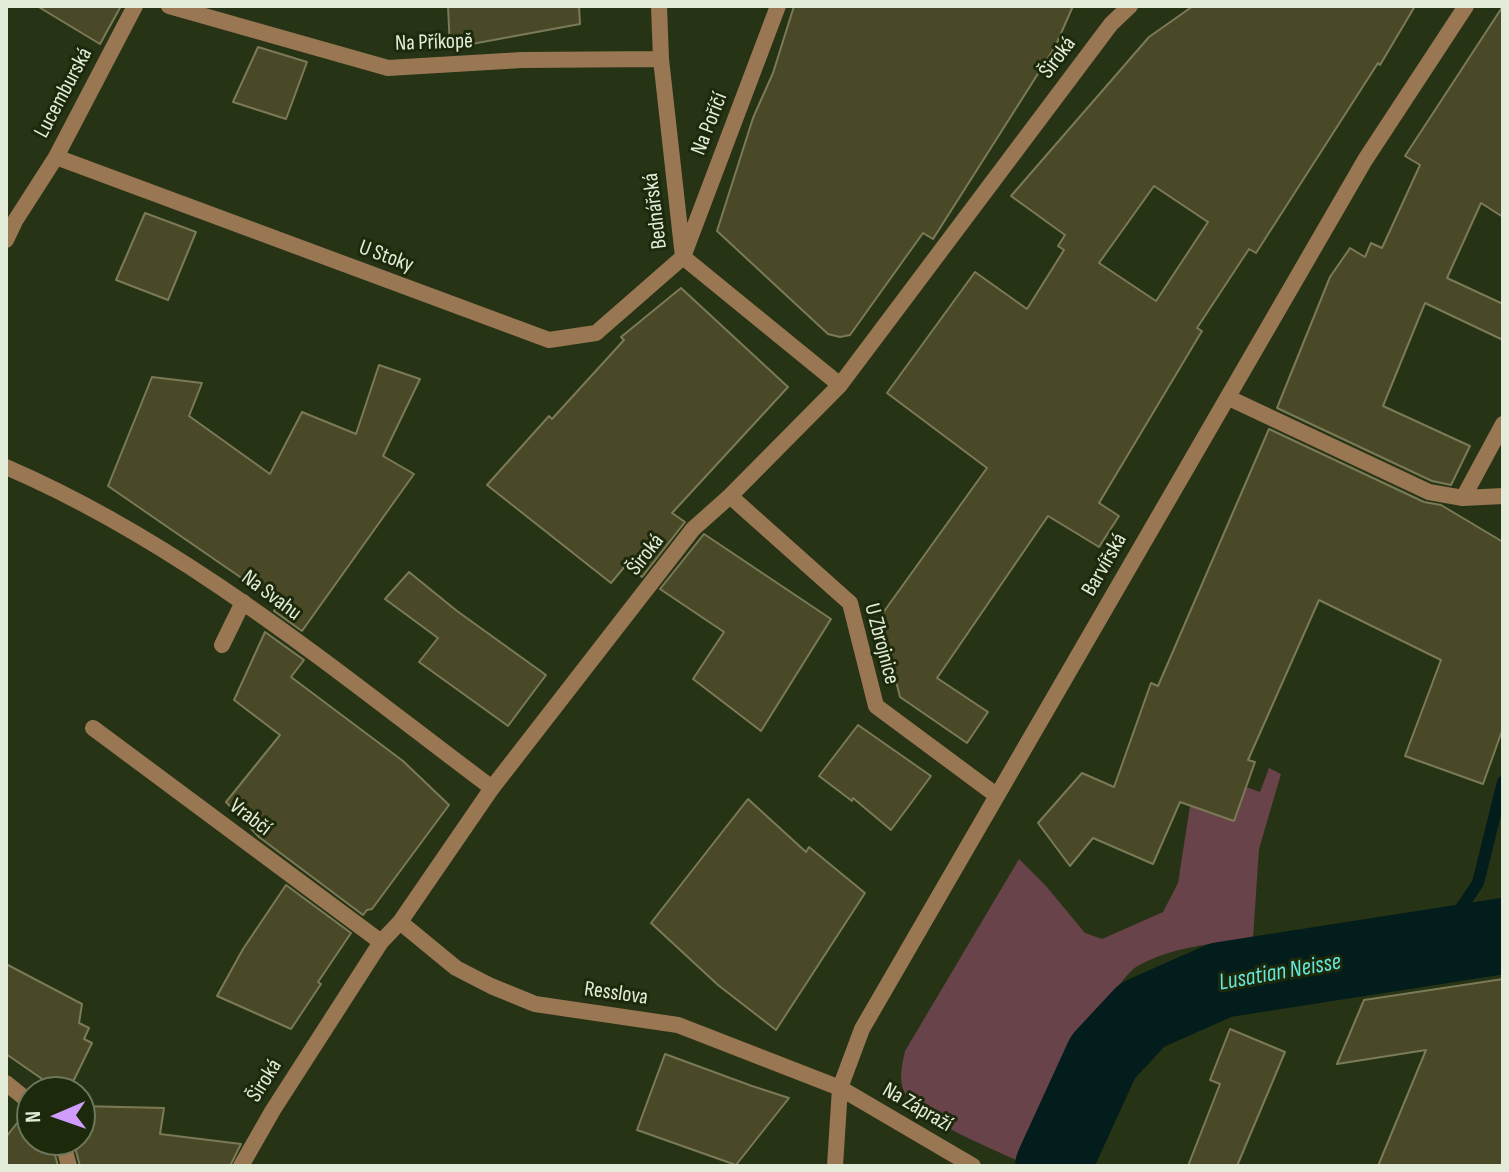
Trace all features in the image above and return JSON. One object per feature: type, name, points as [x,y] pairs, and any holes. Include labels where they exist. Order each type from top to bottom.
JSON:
[{"type":"street","name":"Lucemburská","points":[[6,240],[56,157],[135,6]]},
{"type":"street","name":"Na Příkopě","points":[[169,6],[388,68],[522,60],[661,59]]},
{"type":"street","name":"Bednářská","points":[[659,6],[661,59],[683,257],[840,385]]},
{"type":"street","name":"Na Poříčí","points":[[683,257],[778,6]]},
{"type":"street","name":"Široká","points":[[241,1166],[273,1110],[381,942],[400,922],[492,788],[693,529],[840,385],[1111,24],[1130,6]]},
{"type":"street","name":"Barvířská","points":[[835,1166],[840,1088],[862,1029],[1365,160],[1466,6]]},
{"type":"street","name":"U Stoky","points":[[56,157],[549,340],[596,333],[683,257]]},
{"type":"street","points":[[1229,398],[1429,492],[1463,498],[1503,496]]},
{"type":"street","points":[[1463,498],[1503,424]]},
{"type":"street","name":"Na Svahu","points":[[6,467],[62,491],[224,587],[492,788]]},
{"type":"street","name":"U Zbrojnice","points":[[730,496],[850,603],[876,706],[996,795]]},
{"type":"street","points":[[222,645],[243,602]]},
{"type":"street","name":"Vrabčí","points":[[93,728],[381,942]]},
{"type":"street","name":"Resslova","points":[[400,922],[456,968],[535,1004],[678,1025],[840,1088]]},
{"type":"street","name":"Na Zápraží","points":[[840,1088],[973,1166]]},
{"type":"shaded area","points":[[1269,768],[1281,774],[1259,849],[1253,938],[1164,954],[1136,967],[1124,979],[1094,1028],[1029,1165],[961,1134],[913,1104],[905,1094],[902,1083],[905,1051],[1019,859],[1085,933],[1102,939],[1163,912],[1178,883],[1190,806],[1233,821],[1246,787],[1260,792]]},
{"type":"building","points":[[37,6],[121,6],[100,44]]},
{"type":"building","points":[[448,6],[579,6],[580,24],[450,48]]},
{"type":"building","points":[[794,6],[1073,6],[1055,47],[933,239],[923,233],[850,335],[840,337],[828,334],[717,231],[753,118],[773,73]]},
{"type":"building","points":[[1193,6],[1415,6],[1380,65],[1378,63],[1256,253],[1249,249],[1197,328],[1202,331],[1099,503],[1119,516],[1099,547],[1048,516],[937,678],[988,712],[967,743],[900,697],[880,617],[987,468],[887,393],[975,272],[1027,309],[1064,250],[1058,246],[1065,235],[1011,196],[1149,37]],"holes":[[[1154,186],[1208,222],[1156,301],[1099,263]]]},
{"type":"building","points":[[1503,6],[1503,217],[1481,203],[1447,278],[1503,304],[1503,340],[1425,303],[1383,406],[1470,446],[1451,485],[1432,481],[1277,408],[1330,277],[1350,248],[1365,257],[1371,243],[1382,248],[1420,165],[1405,156]]},
{"type":"building","points":[[258,47],[307,62],[286,119],[233,102]]},
{"type":"building","points":[[145,213],[196,232],[168,300],[116,280]]},
{"type":"building","points":[[681,288],[788,387],[672,513],[685,522],[642,577],[626,565],[611,583],[487,485],[624,340],[621,337]]},
{"type":"building","points":[[379,365],[420,379],[383,456],[414,474],[302,631],[274,611],[277,605],[241,581],[243,579],[108,486],[152,377],[202,383],[189,416],[270,474],[302,412],[356,434]]},
{"type":"building","points":[[1269,429],[1424,502],[1441,505],[1503,542],[1503,728],[1483,784],[1405,756],[1441,660],[1319,600],[1248,760],[1255,762],[1234,821],[1180,802],[1153,864],[1093,838],[1070,866],[1038,823],[1082,773],[1114,787],[1151,683],[1158,686]]},
{"type":"building","points":[[704,534],[831,619],[761,731],[693,679],[724,632],[660,589]]},
{"type":"building","points":[[409,572],[546,675],[508,726],[419,662],[438,638],[385,599]]},
{"type":"building","points":[[265,632],[304,660],[291,677],[403,761],[449,805],[372,909],[363,915],[259,837],[226,802],[280,735],[234,700]]},
{"type":"building","points":[[858,725],[931,776],[891,830],[853,798],[852,801],[819,776]]},
{"type":"building","points":[[748,799],[806,852],[809,847],[865,893],[776,1030],[718,985],[651,923]]},
{"type":"building","points":[[286,885],[351,933],[291,1029],[217,996],[243,949]]},
{"type":"building","points":[[6,964],[82,1004],[79,1023],[89,1028],[84,1039],[92,1043],[76,1076],[38,1076],[6,1054]]},
{"type":"building","points":[[1503,979],[1503,1166],[1378,1166],[1426,1050],[1337,1064],[1364,1000]]},
{"type":"building","points":[[1230,1029],[1285,1052],[1237,1166],[1188,1166],[1220,1084],[1210,1080]]},
{"type":"building","points":[[665,1054],[789,1098],[736,1165],[637,1130]]},
{"type":"building","points":[[96,1106],[164,1108],[160,1134],[241,1144],[230,1166],[80,1166],[77,1156],[96,1156]]},
{"type":"building","points":[[16,1124],[16,1156],[55,1156],[58,1166],[6,1166],[6,1137]]},
{"type":"waterway","points":[[1434,948],[1478,883],[1503,782]]},
{"type":"waterway","name":"Lusatian Neisse","points":[[1053,1166],[1103,1057],[1142,1015],[1221,980],[1503,936]]}]
